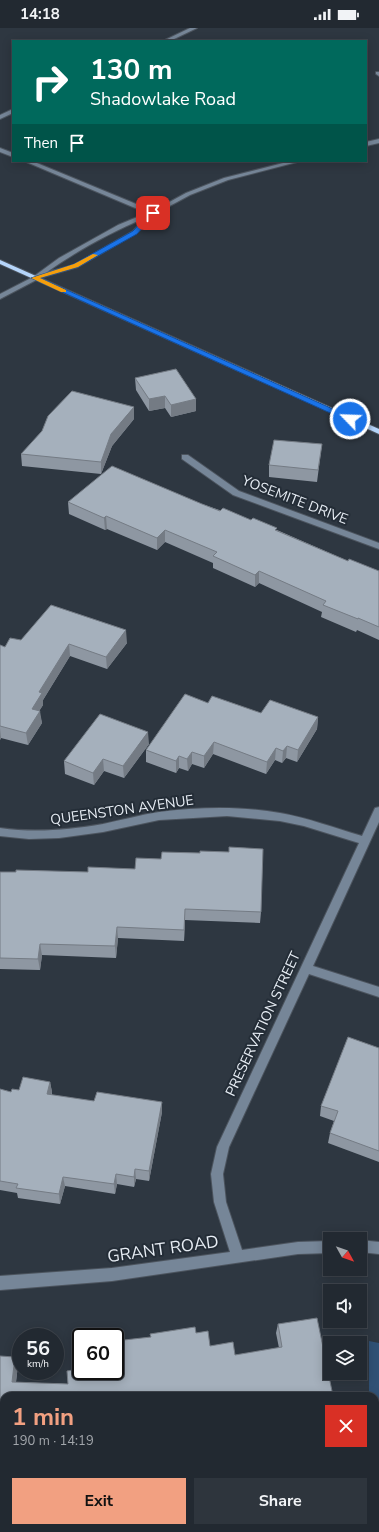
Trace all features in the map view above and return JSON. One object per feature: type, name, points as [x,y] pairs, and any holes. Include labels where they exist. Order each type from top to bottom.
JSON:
[{"type":"main road","points":[[0,262],[379,432]]},
{"type":"street","points":[[168,40],[194,28]]},
{"type":"street","points":[[0,117],[12,111]]},
{"type":"street","points":[[367,144],[379,141]]},
{"type":"street","points":[[0,150],[12,155]]},
{"type":"street","points":[[29,162],[153,213]]},
{"type":"street","points":[[0,297],[34,278],[60,259],[120,226],[153,213],[210,184],[294,162]]},
{"type":"street","points":[[34,278],[76,266],[135,232],[153,213]]},
{"type":"street","name":"YOSEMITE DRIVE","points":[[185,458],[236,493],[379,546]]},
{"type":"street","name":"PRESERVATION STREET","points":[[238,1256],[220,1202],[217,1174],[223,1147],[379,811]]},
{"type":"street","name":"QUEENSTON AVENUE","points":[[0,832],[20,836],[55,834],[109,826],[158,816],[210,812],[252,814],[294,819],[364,841]]},
{"type":"street","points":[[306,968],[379,992]]},
{"type":"street","name":"GRANT ROAD","points":[[0,1283],[102,1276],[298,1248],[323,1247]]},
{"type":"street","points":[[367,1247],[379,1248]]},
{"type":"shaded area","points":[[369,1341],[379,1343],[379,1392],[369,1392]]},
{"type":"building","points":[[176,369],[196,399],[171,405],[165,396],[149,399],[135,378]]},
{"type":"building","points":[[72,391],[134,407],[111,434],[101,462],[21,454],[42,431],[48,416]]},
{"type":"building","points":[[274,440],[322,444],[318,470],[269,465]]},
{"type":"building","points":[[112,466],[220,511],[223,508],[251,520],[253,518],[277,528],[275,530],[348,561],[349,559],[379,571],[379,627],[323,605],[326,601],[259,571],[255,575],[213,556],[217,552],[165,530],[157,538],[106,516],[104,518],[68,502]]},
{"type":"building","points":[[51,605],[126,630],[106,657],[69,644],[39,692],[42,693],[32,709],[40,711],[26,733],[0,726],[0,645],[5,647],[10,638],[21,640]]},
{"type":"building","points":[[185,694],[208,703],[212,696],[261,713],[270,700],[318,717],[298,750],[287,746],[283,751],[276,748],[267,762],[214,742],[204,756],[192,752],[187,759],[179,756],[176,761],[146,750]]},
{"type":"building","points":[[100,714],[148,732],[123,766],[103,759],[93,773],[64,761]]},
{"type":"building","points":[[229,847],[263,849],[261,912],[185,909],[184,930],[117,927],[115,946],[40,944],[38,959],[0,958],[0,872],[16,872],[16,870],[88,872],[88,867],[135,869],[136,858],[161,859],[162,852],[229,852]]},
{"type":"building","points":[[348,1037],[379,1048],[379,1151],[330,1133],[338,1111],[321,1106]]},
{"type":"building","points":[[23,1077],[50,1082],[47,1094],[94,1101],[97,1092],[162,1102],[149,1171],[135,1169],[134,1177],[116,1174],[114,1184],[63,1177],[59,1194],[16,1188],[18,1184],[0,1181],[0,1089],[11,1092],[12,1089],[19,1090]]},
{"type":"building","points":[[317,1318],[323,1347],[323,1380],[330,1380],[332,1392],[0,1392],[0,1356],[12,1357],[12,1382],[68,1384],[67,1371],[72,1370],[72,1380],[124,1380],[124,1340],[151,1337],[150,1334],[195,1327],[196,1333],[208,1331],[210,1346],[233,1342],[235,1355],[282,1347],[278,1324]]},
{"type":"slow traffic","points":[[64,291],[34,278],[76,266],[95,255]]},
{"type":"route","points":[[153,213],[135,232],[76,266],[34,278],[350,419]]}]
